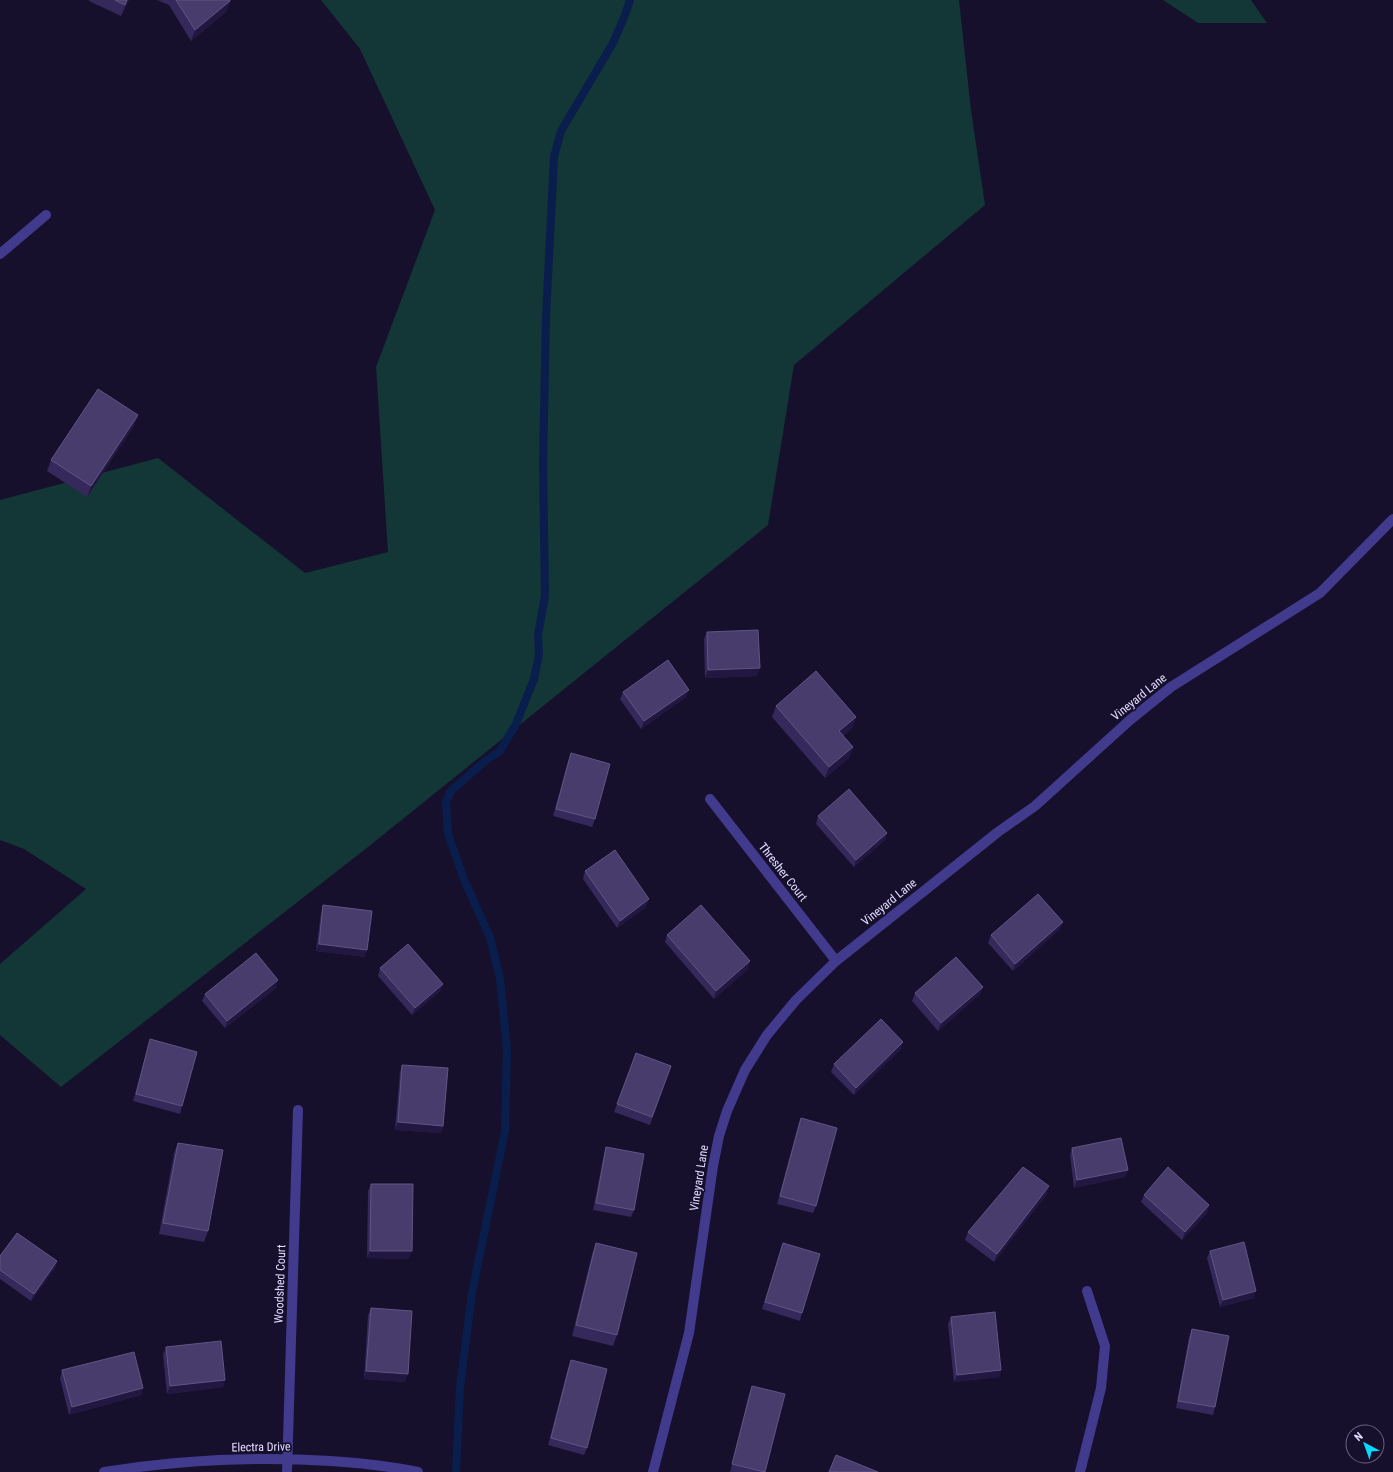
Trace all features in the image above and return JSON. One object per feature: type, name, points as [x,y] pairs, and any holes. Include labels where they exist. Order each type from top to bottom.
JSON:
[{"type":"street","points":[[0,254],[46,215]]},
{"type":"street","name":"Vineyard Lane","points":[[653,1472],[689,1334],[713,1166],[727,1110],[745,1070],[767,1035],[796,1000],[836,962],[998,832],[1034,806],[1130,720],[1171,687],[1320,593],[1393,519]]},
{"type":"street","name":"Thresher Court","points":[[710,799],[836,962]]},
{"type":"street","name":"Woodshed Court","points":[[287,1472],[298,1110]]},
{"type":"street","points":[[1080,1472],[1101,1388],[1106,1346],[1087,1292]]},
{"type":"street","name":"Electra Drive","points":[[104,1472],[212,1460],[288,1459],[390,1467],[418,1472]]},
{"type":"green space","points":[[321,0],[959,0],[971,110],[985,205],[794,365],[768,525],[368,847],[61,1087],[0,1035],[0,964],[86,889],[24,849],[0,840],[0,500],[158,458],[305,573],[388,552],[376,367],[435,210],[360,49]]},
{"type":"green space","points":[[1163,0],[1251,0],[1267,23],[1198,23]]},
{"type":"building","points":[[115,0],[127,0],[125,5]]},
{"type":"building","points":[[176,0],[230,0],[230,1],[195,30]]},
{"type":"building","points":[[98,389],[138,415],[91,486],[51,460]]},
{"type":"building","points":[[758,630],[760,668],[708,670],[707,632]]},
{"type":"building","points":[[668,660],[689,690],[644,721],[623,692]]},
{"type":"building","points":[[816,671],[856,717],[839,731],[853,747],[829,767],[776,706]]},
{"type":"building","points":[[571,753],[610,764],[595,819],[556,809]]},
{"type":"building","points":[[849,789],[887,833],[856,860],[818,816]]},
{"type":"building","points":[[615,850],[649,899],[620,921],[585,871]]},
{"type":"building","points":[[1038,894],[1063,922],[1015,964],[991,935]]},
{"type":"building","points":[[323,905],[372,911],[367,950],[319,944]]},
{"type":"building","points":[[701,905],[750,961],[716,991],[667,935]]},
{"type":"building","points":[[408,944],[443,984],[415,1008],[380,968]]},
{"type":"building","points":[[256,953],[278,980],[227,1021],[205,994]]},
{"type":"building","points":[[956,957],[983,987],[941,1023],[915,993]]},
{"type":"building","points":[[881,1019],[903,1042],[856,1088],[834,1064]]},
{"type":"building","points":[[150,1039],[197,1052],[182,1106],[136,1094]]},
{"type":"building","points":[[636,1053],[671,1066],[652,1117],[617,1104]]},
{"type":"building","points":[[402,1065],[448,1068],[443,1126],[398,1122]]},
{"type":"building","points":[[801,1118],[837,1128],[816,1206],[780,1196]]},
{"type":"building","points":[[1121,1138],[1128,1170],[1077,1180],[1072,1148]]},
{"type":"building","points":[[178,1143],[223,1150],[208,1231],[163,1223]]},
{"type":"building","points":[[606,1147],[644,1154],[634,1210],[596,1203]]},
{"type":"building","points":[[1023,1167],[1049,1186],[997,1254],[968,1232]]},
{"type":"building","points":[[1168,1167],[1209,1205],[1185,1232],[1144,1195]]},
{"type":"building","points":[[371,1184],[413,1184],[412,1251],[370,1251]]},
{"type":"building","points":[[17,1233],[57,1261],[34,1294],[0,1270],[0,1256]]},
{"type":"building","points":[[1244,1242],[1256,1291],[1223,1300],[1210,1251]]},
{"type":"building","points":[[596,1243],[637,1253],[617,1335],[576,1325]]},
{"type":"building","points":[[783,1243],[820,1254],[802,1313],[765,1302]]},
{"type":"building","points":[[371,1308],[412,1311],[408,1374],[366,1371]]},
{"type":"building","points":[[995,1312],[1001,1370],[957,1375],[951,1317]]},
{"type":"building","points":[[1192,1329],[1229,1336],[1215,1407],[1178,1401]]},
{"type":"building","points":[[221,1341],[225,1380],[170,1386],[166,1347]]},
{"type":"building","points":[[134,1352],[143,1388],[72,1407],[62,1370]]},
{"type":"building","points":[[571,1360],[607,1369],[587,1448],[551,1438]]},
{"type":"building","points":[[752,1386],[785,1394],[765,1472],[732,1464]]},
{"type":"building","points":[[836,1455],[878,1472],[829,1472]]},
{"type":"waterway","points":[[456,1472],[460,1387],[472,1293],[505,1131],[507,1049],[500,979],[490,937],[465,882],[448,834],[446,802],[451,791],[485,761],[500,751],[516,724],[534,679],[539,654],[538,635],[545,596],[543,464],[546,317],[554,157],[561,131],[613,43],[630,0]]}]
